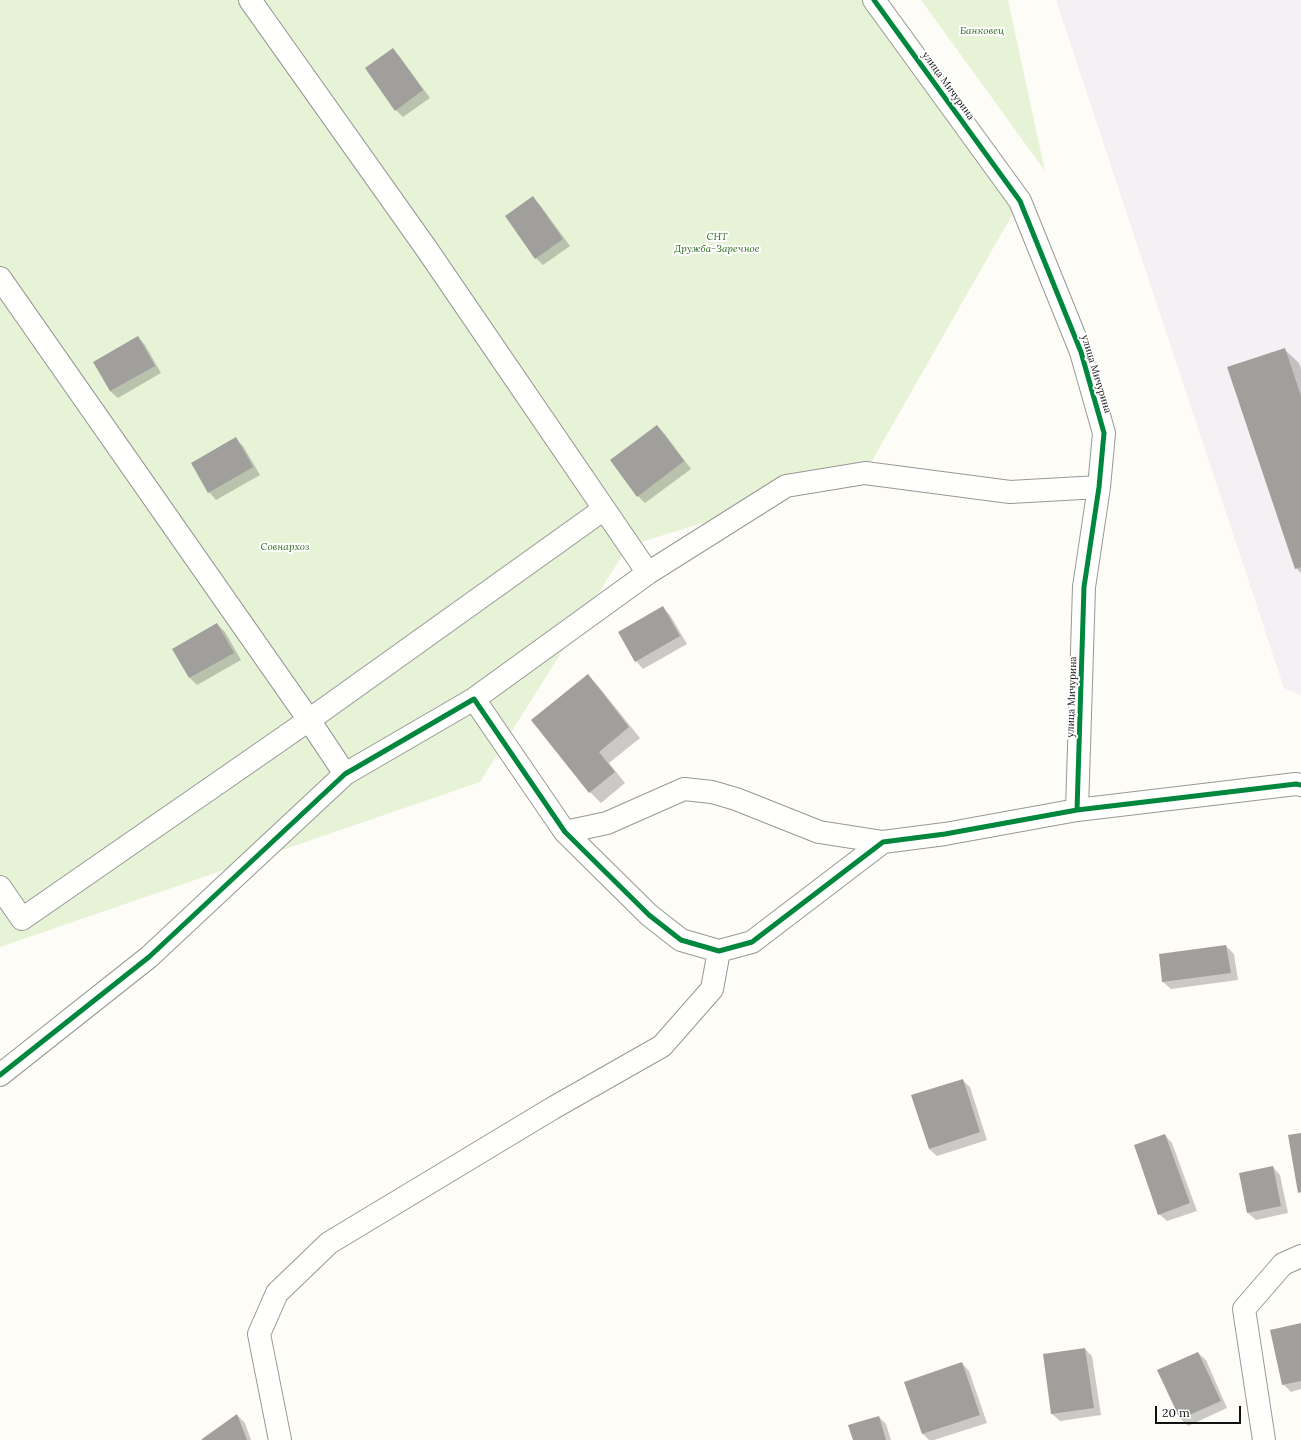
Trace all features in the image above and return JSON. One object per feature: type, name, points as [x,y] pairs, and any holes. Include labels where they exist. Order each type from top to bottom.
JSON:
[{"type":"street","points":[[250,0],[426,248],[648,573]]},
{"type":"street","name":"улица Мичурина","points":[[874,0],[1020,200],[1081,352],[1104,433],[1099,487],[1084,587],[1077,810]]},
{"type":"street","points":[[0,278],[309,720],[345,774]]},
{"type":"street","points":[[0,1074],[149,957],[345,774],[474,698],[648,573],[786,486],[865,473],[1010,492],[1099,487]]},
{"type":"street","points":[[0,887],[22,919],[309,720],[604,509]]},
{"type":"street","points":[[474,698],[565,832],[649,915],[681,940],[719,951],[752,942],[883,842]]},
{"type":"street","points":[[565,832],[607,823],[684,789],[712,792],[736,799],[819,832],[883,842],[945,834],[1077,810],[1296,784],[1301,786]]},
{"type":"street","points":[[280,1440],[259,1334],[277,1293],[329,1243],[553,1108],[662,1046],[712,989],[719,951]]},
{"type":"street","points":[[1264,1440],[1244,1310],[1283,1264],[1301,1256]]},
{"type":"shaded area","points":[[1056,0],[1301,0],[1301,695],[1284,688]]},
{"type":"green space","name":"Совнархоз","points":[[0,0],[874,0],[1020,201],[865,473],[628,546],[480,782],[0,947]]},
{"type":"green space","name":"Банковец","points":[[921,0],[1008,0],[1045,171]]},
{"type":"building","points":[[393,48],[423,90],[395,111],[365,68]]},
{"type":"building","points":[[533,196],[563,239],[535,259],[505,216]]},
{"type":"building","points":[[138,336],[155,366],[110,391],[93,362]]},
{"type":"building","points":[[1285,348],[1301,396],[1301,567],[1295,569],[1227,367]]},
{"type":"building","points":[[657,425],[684,461],[637,497],[610,460]]},
{"type":"building","points":[[236,437],[253,467],[208,493],[191,463]]},
{"type":"building","points":[[663,606],[680,636],[635,662],[618,632]]},
{"type":"building","points":[[217,623],[234,653],[189,678],[172,649]]},
{"type":"building","points":[[588,674],[629,727],[599,752],[615,772],[589,793],[531,720]]},
{"type":"building","points":[[1226,945],[1231,973],[1162,982],[1159,954]]},
{"type":"building","points":[[963,1079],[980,1132],[929,1149],[911,1095]]},
{"type":"building","points":[[1301,1133],[1301,1192],[1298,1193],[1288,1135]]},
{"type":"building","points":[[1165,1134],[1190,1203],[1158,1215],[1134,1145]]},
{"type":"building","points":[[1273,1166],[1281,1206],[1247,1213],[1239,1173]]},
{"type":"building","points":[[1301,1323],[1301,1381],[1282,1385],[1270,1330]]},
{"type":"building","points":[[1085,1348],[1094,1408],[1051,1414],[1043,1354]]},
{"type":"building","points":[[1198,1352],[1221,1401],[1180,1419],[1157,1370]]},
{"type":"building","points":[[962,1362],[980,1415],[922,1434],[904,1382]]},
{"type":"building","points":[[237,1414],[247,1440],[202,1440],[202,1439]]},
{"type":"building","points":[[879,1416],[886,1440],[853,1440],[848,1425]]},
{"type":"cycle path","points":[[874,0],[1020,201],[1081,352],[1104,433],[1099,487],[1084,587],[1077,810]]},
{"type":"cycle path","points":[[0,1075],[149,957],[345,774],[474,699],[565,832],[649,915],[681,940],[719,951],[752,942],[883,842],[945,834],[1077,810],[1296,784],[1301,785]]},
{"type":"park label","name":"СНТ Дружба-Заречное","points":[[717,242]]}]
